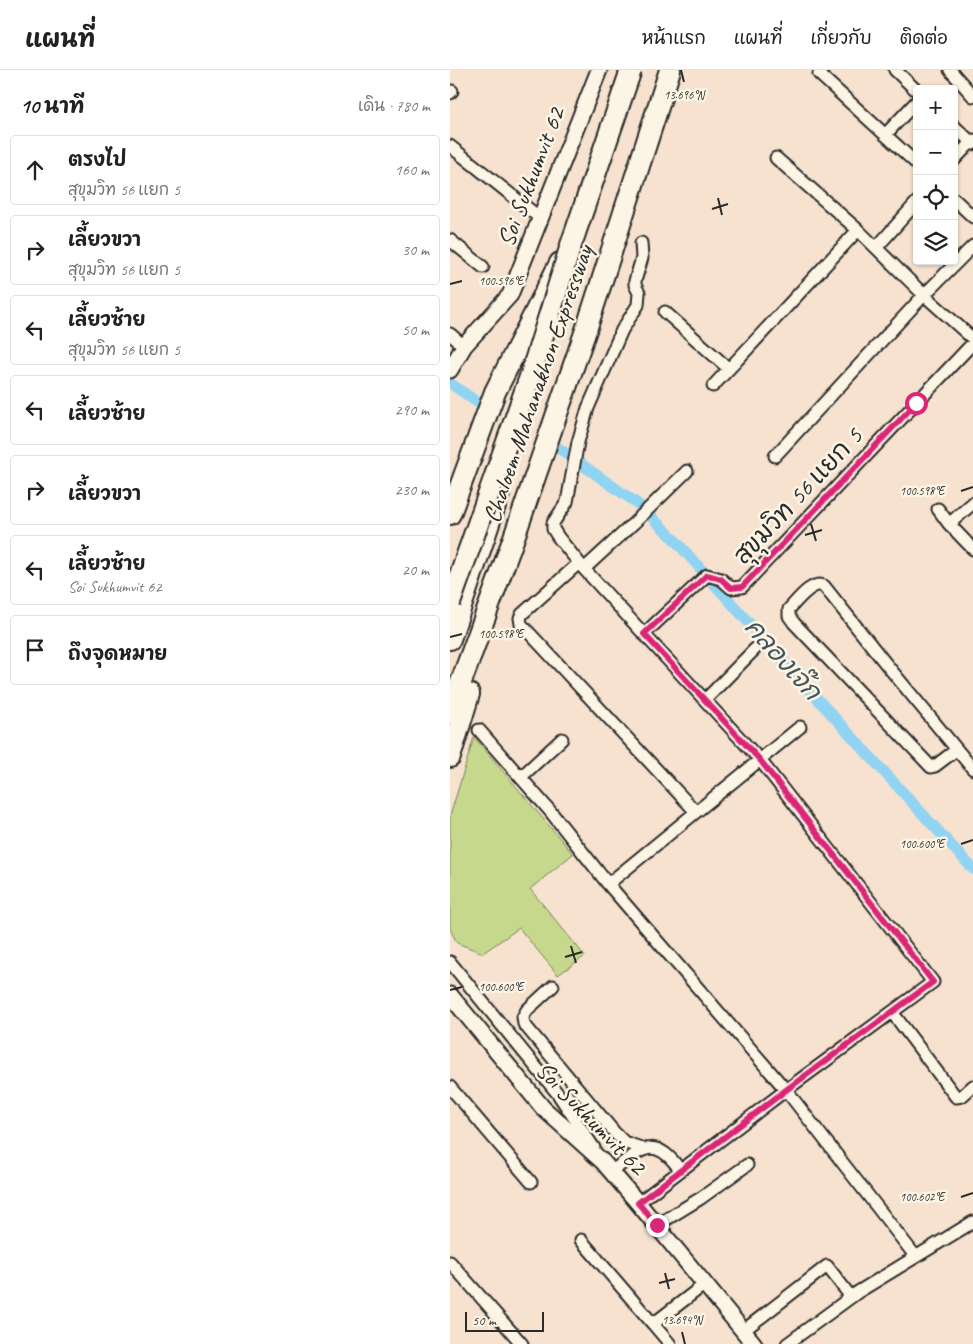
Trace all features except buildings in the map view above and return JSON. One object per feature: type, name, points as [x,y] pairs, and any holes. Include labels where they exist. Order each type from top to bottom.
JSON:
[{"type":"highway","points":[[450,603],[531,374],[571,245],[632,70]]},
{"type":"highway","name":"Chaloem Mahanakhon Expressway","points":[[450,639],[639,70]]},
{"type":"highway","points":[[450,687],[665,74]]},
{"type":"highway","name":"Chaloem Mahanakhon Expressway","points":[[450,712],[512,543],[586,330],[665,74]]},
{"type":"highway","points":[[450,514],[495,392],[604,176]]},
{"type":"highway","points":[[450,757],[496,608],[512,543]]},
{"type":"street","name":"Soi Sukhumvit 62","points":[[451,369],[464,346],[510,295],[599,70]]},
{"type":"street","points":[[950,70],[973,96]]},
{"type":"street","points":[[818,71],[913,160]]},
{"type":"street","points":[[899,71],[913,87]]},
{"type":"street","points":[[885,135],[913,105]]},
{"type":"street","points":[[958,130],[972,142],[958,156]]},
{"type":"street","points":[[450,146],[540,218]]},
{"type":"street","points":[[776,158],[877,247],[924,295],[973,338]]},
{"type":"street","points":[[958,203],[973,216]]},
{"type":"street","points":[[877,247],[913,206]]},
{"type":"street","points":[[713,386],[858,230]]},
{"type":"street","points":[[450,240],[483,267]]},
{"type":"street","points":[[638,1203],[786,1090],[933,982],[760,760],[581,566],[553,529],[553,523],[567,502],[578,442],[588,408],[622,330],[638,305],[639,293],[635,281],[642,258],[641,243]]},
{"type":"street","points":[[776,456],[924,295],[973,246]]},
{"type":"street","points":[[664,312],[729,369]]},
{"type":"street","points":[[450,334],[464,346]]},
{"type":"street","name":"สุขุมวิท 56 แยก 5","points":[[644,634],[707,575],[721,579],[731,588],[742,587],[973,344]]},
{"type":"street","points":[[687,471],[635,522],[522,614],[520,618],[522,624],[696,812]]},
{"type":"street","points":[[949,524],[973,503]]},
{"type":"street","points":[[938,509],[949,524],[973,549]]},
{"type":"street","points":[[956,750],[932,767],[794,623],[789,616],[789,609],[814,585],[820,584],[824,586],[973,769]]},
{"type":"street","points":[[705,700],[756,649]]},
{"type":"street","points":[[608,884],[800,727]]},
{"type":"street","points":[[479,730],[521,777],[608,884],[786,1090],[916,1257]]},
{"type":"street","points":[[521,777],[562,740]]},
{"type":"street","points":[[450,962],[558,1094],[607,1167],[644,1149],[654,1148],[664,1151],[680,1170]]},
{"type":"street","points":[[553,986],[527,1010],[523,1017],[524,1024],[615,1133],[624,1142],[644,1149]]},
{"type":"street","name":"Soi Sukhumvit 62","points":[[450,995],[543,1108],[607,1167],[754,1344]]},
{"type":"street","points":[[892,1012],[956,1097],[962,1096],[973,1086]]},
{"type":"street","points":[[450,1086],[531,1182]]},
{"type":"street","points":[[657,1225],[701,1198],[747,1165]]},
{"type":"street","points":[[787,1344],[851,1297],[973,1222]]},
{"type":"street","points":[[581,1240],[670,1344]]},
{"type":"street","points":[[743,1331],[827,1266],[851,1297]]},
{"type":"street","points":[[451,1267],[522,1344]]},
{"type":"street","points":[[653,1324],[705,1284]]},
{"type":"green space","points":[[474,737],[573,854],[530,889],[585,956],[558,975],[519,928],[483,953],[457,943],[450,929],[450,816]]},
{"type":"waterway","name":"คลองเจ๊ก","points":[[450,383],[481,405]]},
{"type":"waterway","name":"คลองเจ๊ก","points":[[557,447],[638,504],[673,538],[973,869]]},
{"type":"route","points":[[657,1225],[638,1203],[786,1090],[933,982],[760,760],[644,634],[707,575],[721,579],[731,588],[742,587],[916,403]]}]
